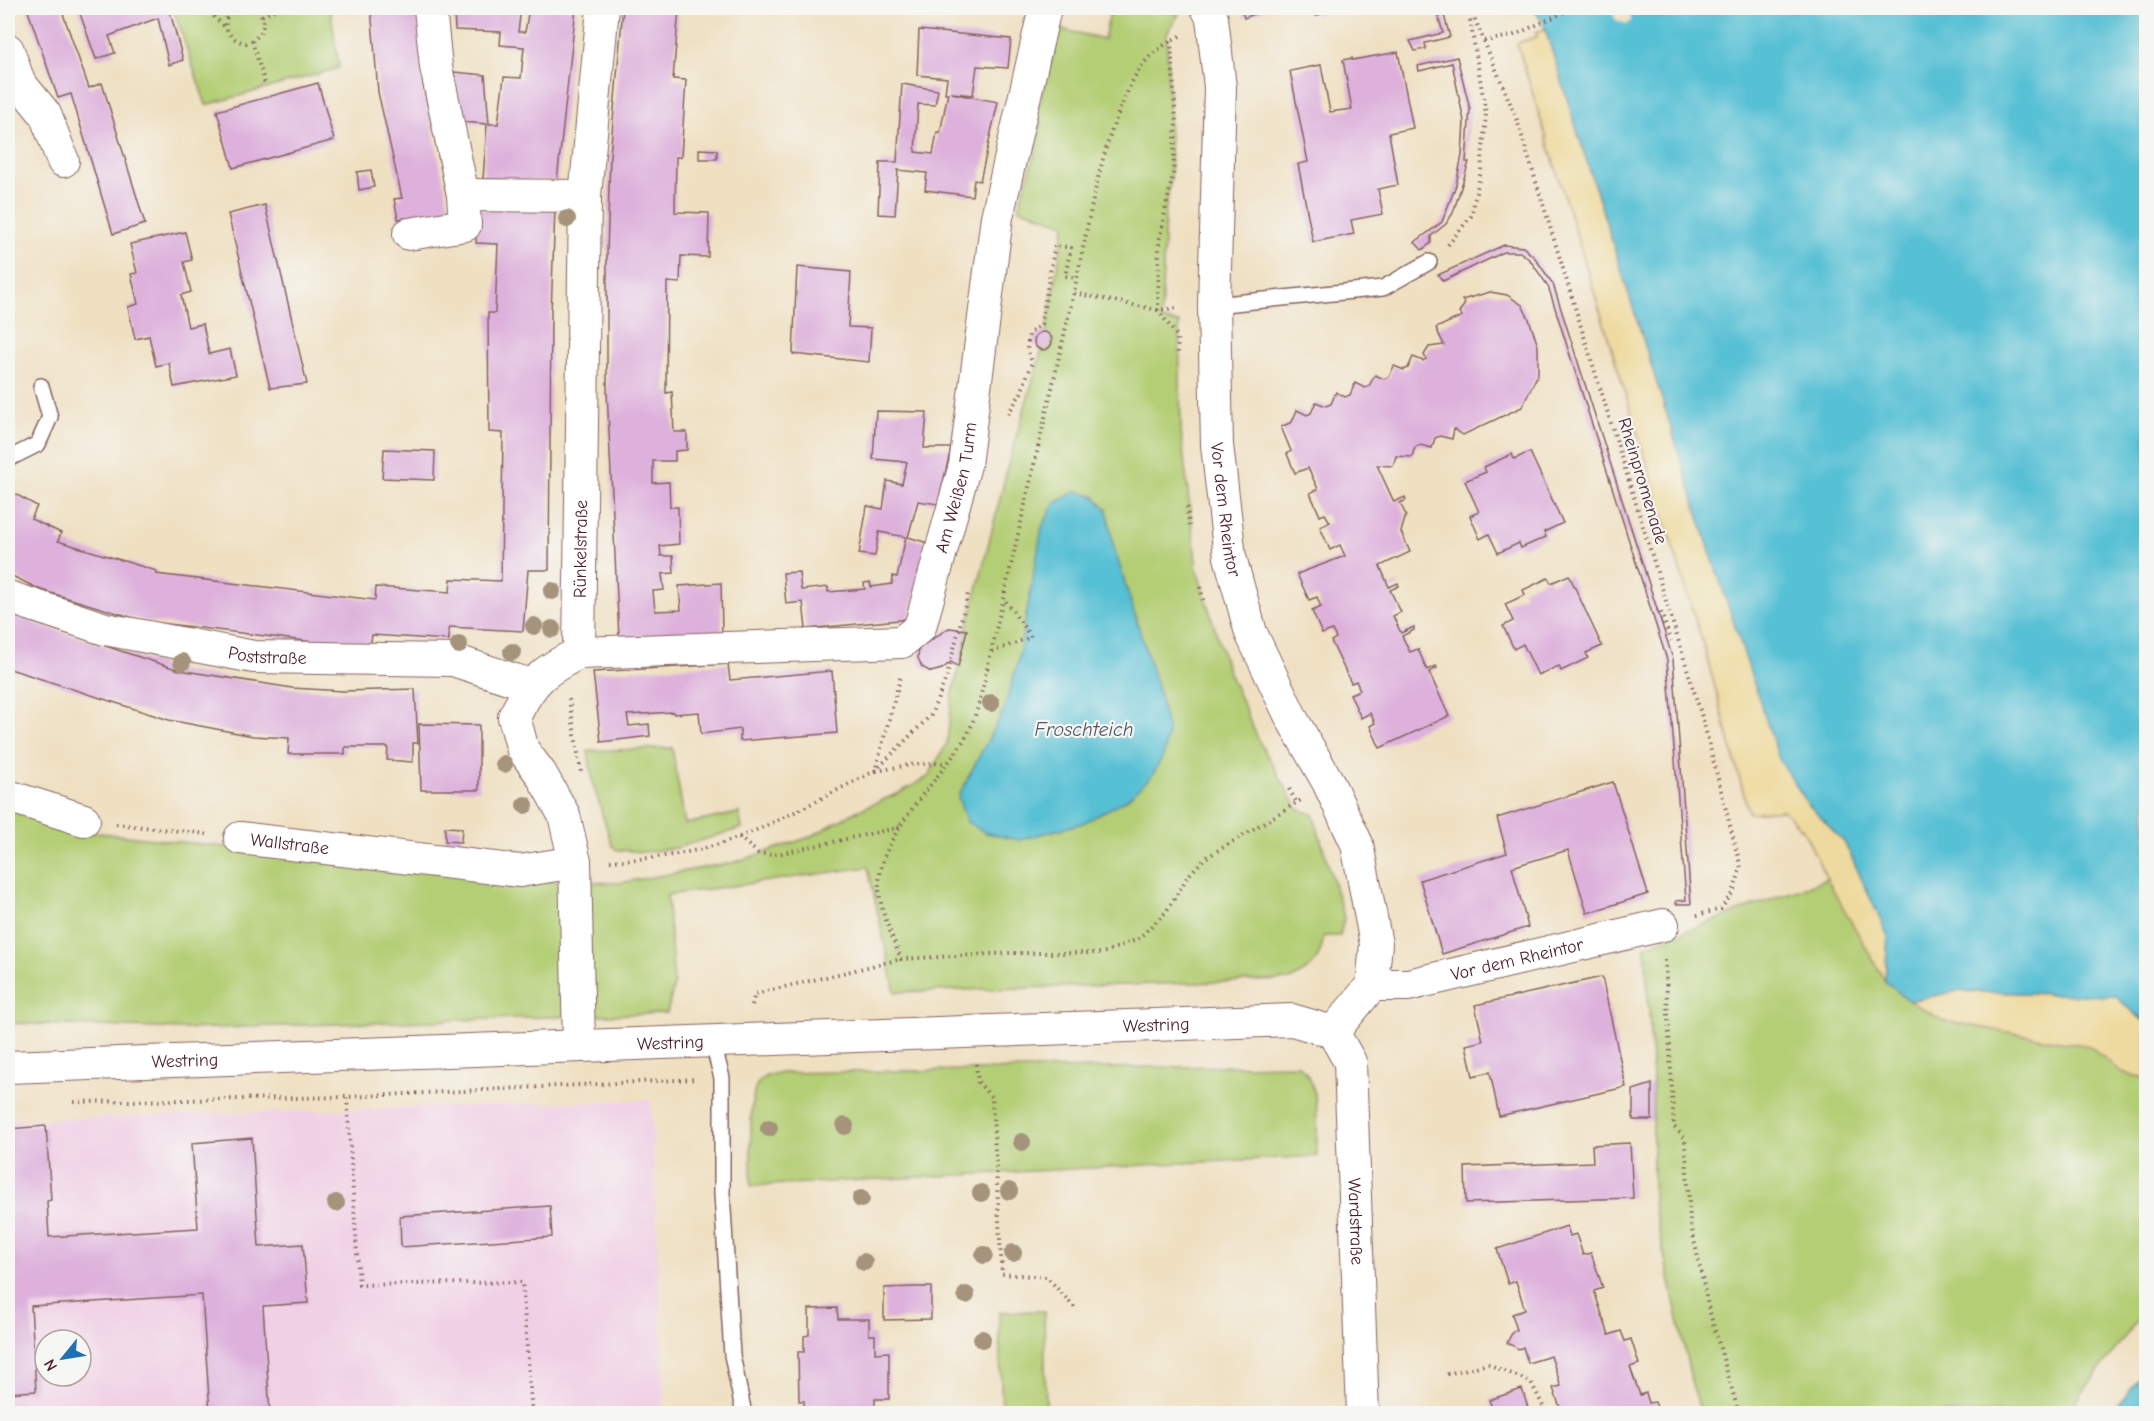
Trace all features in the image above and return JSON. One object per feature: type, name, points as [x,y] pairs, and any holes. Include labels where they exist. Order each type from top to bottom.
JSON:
[{"type":"street","points":[[409,234],[465,225],[463,195],[436,68],[430,8]]},
{"type":"street","name":"Rünkelstraße","points":[[579,653],[585,196],[603,8]]},
{"type":"street","name":"Am Weißen Turm","points":[[902,642],[920,627],[965,465],[997,217],[1045,8]]},
{"type":"street","name":"Vor dem Rheintor","points":[[1210,13],[1220,87],[1214,305],[1217,445],[1230,557],[1251,633],[1292,719],[1328,782],[1357,844],[1376,944],[1372,985],[1408,985],[1663,925]]},
{"type":"street","points":[[8,50],[13,85],[45,114],[63,161]]},
{"type":"street","points":[[463,195],[585,196]]},
{"type":"street","name":"Poststraße","points":[[8,597],[105,629],[254,657],[453,660],[530,685]]},
{"type":"street","points":[[579,1045],[575,862],[564,815],[541,774],[523,750],[514,717],[530,685],[550,668],[579,653],[902,642]]},
{"type":"street","points":[[8,796],[84,820]]},
{"type":"street","name":"Wallstraße","points":[[240,838],[520,871],[575,862]]},
{"type":"street","points":[[1333,1032],[1372,985]]},
{"type":"street","name":"Westring","points":[[8,1067],[1292,1020],[1333,1032]]},
{"type":"street","name":"Wardstraße","points":[[1333,1032],[1350,1062],[1363,1413]]},
{"type":"lane","points":[[1214,305],[1383,288],[1429,262]]},
{"type":"lane","points":[[8,459],[38,444],[50,417],[40,386]]},
{"type":"lane","points":[[712,1040],[722,1078],[722,1193],[732,1355],[744,1413]]},
{"type":"path","points":[[205,8],[226,28]]},
{"type":"path","points":[[234,8],[226,16],[226,28],[228,34],[239,42],[252,41],[262,29],[262,16],[255,8]]},
{"type":"path","points":[[262,16],[278,8]]},
{"type":"path","name":"Rheinpromenade","points":[[1469,8],[1520,128],[1703,720],[1741,868],[1733,892],[1721,909],[1663,925]]},
{"type":"path","name":"Rheinpromenade","points":[[1429,262],[1444,251],[1471,216],[1481,171],[1485,114],[1469,8]]},
{"type":"path","points":[[1484,41],[1512,36],[1574,8]]},
{"type":"path","points":[[901,959],[879,888],[881,870],[901,827],[973,723],[1074,293],[1095,190],[1113,129],[1135,77],[1154,52],[1210,13]]},
{"type":"path","points":[[252,41],[266,87]]},
{"type":"path","points":[[1006,422],[1008,412],[1021,393],[1032,362],[1027,349],[1029,334],[1041,324],[1055,245],[1071,248],[1065,276],[1077,278]]},
{"type":"path","points":[[1074,293],[1158,310],[1214,305]]},
{"type":"path","points":[[875,771],[931,715],[947,676],[972,579]]},
{"type":"path","points":[[991,652],[1031,637],[1003,598]]},
{"type":"path","points":[[1651,613],[1660,610],[1671,641]]},
{"type":"path","points":[[875,771],[905,662],[902,642]]},
{"type":"path","points":[[575,862],[657,858],[710,847],[739,837],[875,771],[915,764],[947,763]]},
{"type":"path","points":[[743,1039],[755,994],[901,959],[1009,953],[1102,953],[1137,939],[1167,912],[1188,876],[1204,859],[1328,782]]},
{"type":"path","name":"Wallstraße","points":[[84,820],[240,838]]},
{"type":"path","points":[[739,837],[758,853],[773,855],[901,827]]},
{"type":"path","points":[[1663,925],[1674,1127],[1685,1138],[1690,1220],[1708,1306],[1739,1413]]},
{"type":"path","points":[[975,1060],[978,1082],[992,1098],[1002,1274],[1047,1277],[1075,1308]]},
{"type":"path","points":[[64,1102],[347,1097],[722,1078]]},
{"type":"path","points":[[347,1097],[359,1285],[522,1282],[532,1413]]},
{"type":"path","points":[[1447,1374],[1488,1364],[1532,1382],[1547,1413]]},
{"type":"shaded area","points":[[651,1100],[665,1413],[8,1413],[8,1117],[24,1120]]},
{"type":"green space","points":[[173,8],[330,8],[339,68],[206,105]]},
{"type":"green space","points":[[1111,8],[1146,8],[1179,14],[1167,33],[1171,178],[1165,213],[1161,320],[1179,323],[1181,432],[1197,570],[1227,668],[1259,741],[1298,809],[1313,814],[1344,917],[1340,936],[1324,936],[1320,952],[1310,968],[1290,980],[895,992],[868,867],[667,895],[674,985],[667,1013],[185,1029],[8,1023],[8,805],[56,823],[99,833],[529,880],[619,883],[736,862],[810,837],[857,811],[901,792],[928,777],[947,743],[952,697],[1009,462],[1042,349],[1051,345],[1053,340],[1046,333],[1065,224],[1018,208],[1034,157],[1041,122],[1035,119],[1060,29],[1104,39]]},
{"type":"green space","points":[[672,748],[685,824],[739,813],[742,828],[676,848],[645,852],[617,850],[612,845],[593,784],[588,751]]},
{"type":"green space","points":[[1827,879],[1885,981],[1909,1001],[1944,1021],[2090,1046],[2122,1073],[2146,1078],[2146,1309],[2067,1413],[1701,1413],[1692,1384],[1653,1203],[1653,1080],[1645,946]]},
{"type":"green space","points":[[1298,1065],[1306,1073],[1315,1094],[1317,1156],[751,1186],[752,1103],[758,1083],[764,1077],[772,1074]]},
{"type":"green space","points":[[1044,1311],[1046,1413],[1002,1413],[999,1312]]},
{"type":"sand","points":[[1545,29],[1709,548],[1808,804],[1845,843],[1888,936],[1885,981],[1827,879],[1803,830],[1783,810],[1749,813],[1704,647],[1517,43],[1537,37],[1536,32]]},
{"type":"sand","points":[[1957,991],[2115,996],[2146,1023],[2146,1078],[2122,1073],[2090,1046],[1944,1021],[1909,1001]]},
{"type":"water","points":[[1532,8],[2146,8],[2146,1023],[2115,996],[1957,991],[1909,1001],[1885,981],[1888,936],[1845,843],[1808,804],[1779,759],[1709,548],[1543,22]]},
{"type":"water","name":"Froschteich","points":[[1076,491],[1094,496],[1107,509],[1113,544],[1160,696],[1168,732],[1164,754],[1152,776],[1126,800],[1083,823],[1019,840],[986,833],[967,822],[958,797],[1004,709],[1018,661],[1042,527],[1054,504]]},
{"type":"water","points":[[2146,1367],[2146,1413],[2107,1413],[2125,1397]]},
{"type":"pier","points":[[1610,8],[1630,8],[1631,21],[1627,24],[1616,20]]},
{"type":"building","points":[[27,8],[61,8],[89,88],[102,83],[145,224],[113,234],[71,94],[58,98]]},
{"type":"building","points":[[78,8],[169,8],[183,60],[169,65],[158,18],[109,36],[115,53],[96,59]]},
{"type":"building","points":[[371,8],[417,8],[423,84],[452,221],[408,228],[405,218],[398,219],[394,199],[402,198],[378,92]]},
{"type":"building","points":[[503,8],[521,8],[518,32],[525,32],[529,8],[576,8],[557,181],[483,179],[487,124],[462,122],[454,72],[485,75],[489,124],[498,124],[504,77],[521,78],[524,47],[500,45],[501,32],[455,30],[454,9],[502,10]]},
{"type":"building","points":[[623,8],[679,9],[673,79],[686,80],[681,157],[676,157],[675,212],[709,213],[708,257],[681,256],[680,283],[667,282],[666,393],[672,392],[674,432],[687,432],[687,450],[675,451],[675,461],[653,461],[653,483],[669,482],[670,507],[678,507],[679,544],[660,546],[661,556],[673,556],[674,573],[662,574],[664,590],[653,591],[655,611],[681,610],[679,586],[721,583],[722,633],[619,638],[607,391],[607,254],[610,155]]},
{"type":"building","points":[[1241,8],[1270,8],[1244,18]]},
{"type":"building","points":[[1313,8],[1335,8],[1316,16]]},
{"type":"building","points":[[1436,8],[1442,8],[1450,37],[1425,43],[1426,49],[1415,51],[1410,41],[1443,33]]},
{"type":"building","points":[[919,30],[1011,39],[1008,68],[977,66],[973,95],[951,93],[998,102],[980,181],[974,180],[972,196],[925,190],[927,173],[898,170],[895,215],[878,214],[880,162],[897,162],[902,84],[938,90],[935,105],[918,104],[915,152],[933,154],[937,132],[940,133],[948,93],[945,93],[947,78],[917,75]]},
{"type":"building","points":[[1398,52],[1413,128],[1389,133],[1398,185],[1378,189],[1383,214],[1351,220],[1354,234],[1313,242],[1298,164],[1308,162],[1290,71],[1321,65],[1330,112],[1352,109],[1343,60]]},
{"type":"building","points":[[1457,57],[1470,109],[1466,162],[1469,162],[1453,213],[1446,224],[1431,236],[1431,243],[1422,250],[1415,242],[1442,222],[1456,185],[1462,155],[1464,121],[1452,63],[1419,71],[1418,66]]},
{"type":"building","points":[[318,83],[334,140],[233,168],[217,111]]},
{"type":"building","points":[[699,149],[717,150],[717,159],[699,159]]},
{"type":"building","points":[[371,170],[374,187],[359,190],[357,172]]},
{"type":"building","points":[[265,205],[307,384],[270,388],[228,214]]},
{"type":"building","points":[[476,208],[555,209],[551,313],[549,570],[528,570],[523,631],[449,627],[449,640],[372,635],[370,649],[144,621],[41,590],[8,574],[8,501],[12,492],[37,506],[31,519],[61,533],[58,541],[157,571],[156,574],[375,600],[376,587],[450,592],[451,579],[501,581],[503,433],[489,432],[488,313],[495,313],[498,244],[476,243]]},
{"type":"building","points":[[185,232],[192,260],[184,262],[191,292],[181,295],[188,327],[203,324],[209,354],[230,349],[236,375],[174,387],[169,363],[156,366],[149,336],[135,339],[128,307],[138,304],[131,274],[137,273],[130,244]]},
{"type":"building","points":[[1504,245],[1523,247],[1535,258],[1553,284],[1673,659],[1691,904],[1676,904],[1676,901],[1686,900],[1667,660],[1548,286],[1530,260],[1520,252],[1504,252],[1443,281],[1438,275]]},
{"type":"building","points":[[797,267],[851,272],[848,327],[871,328],[869,362],[793,354]]},
{"type":"building","points":[[1490,292],[1507,295],[1522,305],[1538,346],[1538,374],[1522,407],[1463,435],[1454,429],[1452,439],[1440,436],[1435,438],[1432,448],[1420,445],[1415,447],[1412,457],[1396,456],[1393,466],[1377,465],[1394,502],[1405,497],[1406,500],[1400,503],[1406,515],[1401,532],[1410,552],[1380,566],[1389,587],[1398,583],[1399,586],[1390,590],[1401,612],[1393,616],[1401,633],[1414,627],[1414,630],[1402,636],[1410,652],[1418,649],[1427,670],[1436,666],[1437,668],[1429,672],[1449,716],[1380,748],[1370,726],[1375,723],[1370,713],[1361,718],[1350,694],[1360,690],[1356,681],[1351,683],[1331,641],[1336,638],[1332,630],[1322,634],[1312,611],[1321,607],[1317,597],[1309,600],[1297,574],[1345,556],[1340,545],[1330,550],[1320,527],[1330,522],[1325,514],[1320,516],[1310,493],[1318,489],[1308,468],[1295,473],[1287,454],[1291,451],[1281,427],[1292,422],[1297,410],[1307,415],[1311,413],[1316,402],[1326,406],[1331,404],[1336,392],[1345,397],[1350,395],[1355,383],[1365,388],[1369,386],[1375,375],[1384,379],[1389,377],[1394,366],[1404,370],[1408,368],[1413,357],[1423,361],[1426,359],[1424,355],[1429,347],[1444,345],[1436,328],[1462,316],[1459,312],[1465,304],[1462,300]]},
{"type":"building","points":[[1043,332],[1049,335],[1052,341],[1049,347],[1043,350],[1037,347],[1034,341],[1037,335]]},
{"type":"building","points":[[876,411],[927,412],[924,448],[951,448],[938,504],[918,501],[908,537],[928,543],[909,619],[806,629],[803,602],[786,604],[783,573],[799,572],[801,590],[828,587],[828,592],[865,589],[864,583],[870,582],[871,587],[892,584],[893,576],[897,577],[906,537],[879,532],[875,556],[859,554],[867,506],[883,509],[887,481],[902,484],[907,462],[873,459]]},
{"type":"building","points":[[384,449],[435,451],[434,480],[382,478]]},
{"type":"building","points":[[1530,452],[1563,523],[1544,532],[1546,537],[1521,548],[1519,543],[1498,553],[1489,534],[1480,539],[1470,516],[1479,512],[1465,481],[1486,472],[1484,467],[1512,454],[1514,459]]},
{"type":"building","points":[[1569,575],[1602,646],[1586,653],[1588,658],[1561,671],[1559,666],[1538,675],[1523,644],[1514,649],[1503,626],[1513,621],[1505,604],[1525,595],[1523,590],[1548,578],[1551,583]]},
{"type":"building","points":[[8,611],[29,621],[179,670],[292,688],[343,691],[415,689],[418,743],[413,743],[413,762],[387,760],[388,747],[345,747],[345,754],[288,754],[289,738],[253,736],[169,720],[10,669]]},
{"type":"building","points":[[949,628],[967,630],[958,667],[951,662],[942,669],[931,672],[922,667],[918,658],[919,648]]},
{"type":"building","points":[[728,664],[730,680],[832,671],[837,733],[740,741],[740,729],[701,734],[699,712],[674,714],[673,712],[627,715],[629,726],[649,724],[650,736],[601,742],[593,672]]},
{"type":"building","points":[[419,724],[479,725],[479,790],[421,790]]},
{"type":"building","points":[[1613,782],[1648,894],[1587,913],[1568,850],[1512,867],[1528,927],[1442,954],[1420,880],[1507,853],[1497,818]]},
{"type":"building","points":[[445,827],[462,828],[461,842],[445,841]]},
{"type":"building","points":[[1602,977],[1626,1087],[1499,1116],[1490,1072],[1473,1076],[1466,1045],[1483,1041],[1475,1005]]},
{"type":"building","points":[[1652,1084],[1652,1120],[1633,1120],[1633,1090]]},
{"type":"building","points":[[46,1126],[51,1200],[47,1201],[49,1237],[198,1228],[192,1143],[252,1138],[259,1247],[303,1244],[308,1303],[263,1306],[270,1413],[210,1413],[202,1295],[31,1306],[33,1388],[36,1388],[36,1391],[8,1393],[8,1129]]},
{"type":"building","points":[[1630,1143],[1633,1198],[1466,1203],[1465,1167],[1593,1162],[1592,1145]]},
{"type":"building","points":[[550,1206],[552,1237],[401,1247],[400,1216]]},
{"type":"building","points":[[1567,1226],[1570,1236],[1576,1234],[1583,1255],[1591,1253],[1603,1288],[1594,1291],[1609,1335],[1621,1331],[1625,1341],[1631,1339],[1639,1364],[1630,1367],[1640,1395],[1646,1393],[1649,1403],[1655,1402],[1659,1413],[1562,1413],[1553,1388],[1561,1386],[1551,1356],[1528,1363],[1523,1347],[1519,1349],[1507,1343],[1513,1331],[1517,1330],[1512,1314],[1525,1310],[1516,1281],[1508,1284],[1497,1249]]},
{"type":"building","points":[[931,1287],[931,1319],[884,1320],[884,1288]]},
{"type":"building","points":[[837,1308],[838,1319],[869,1319],[869,1335],[875,1335],[875,1353],[889,1352],[889,1399],[875,1399],[875,1413],[804,1413],[804,1401],[799,1401],[798,1352],[804,1352],[804,1336],[809,1335],[809,1309]]},
{"type":"building","points":[[1522,1389],[1528,1408],[1522,1410],[1523,1413],[1494,1413],[1489,1400]]}]
